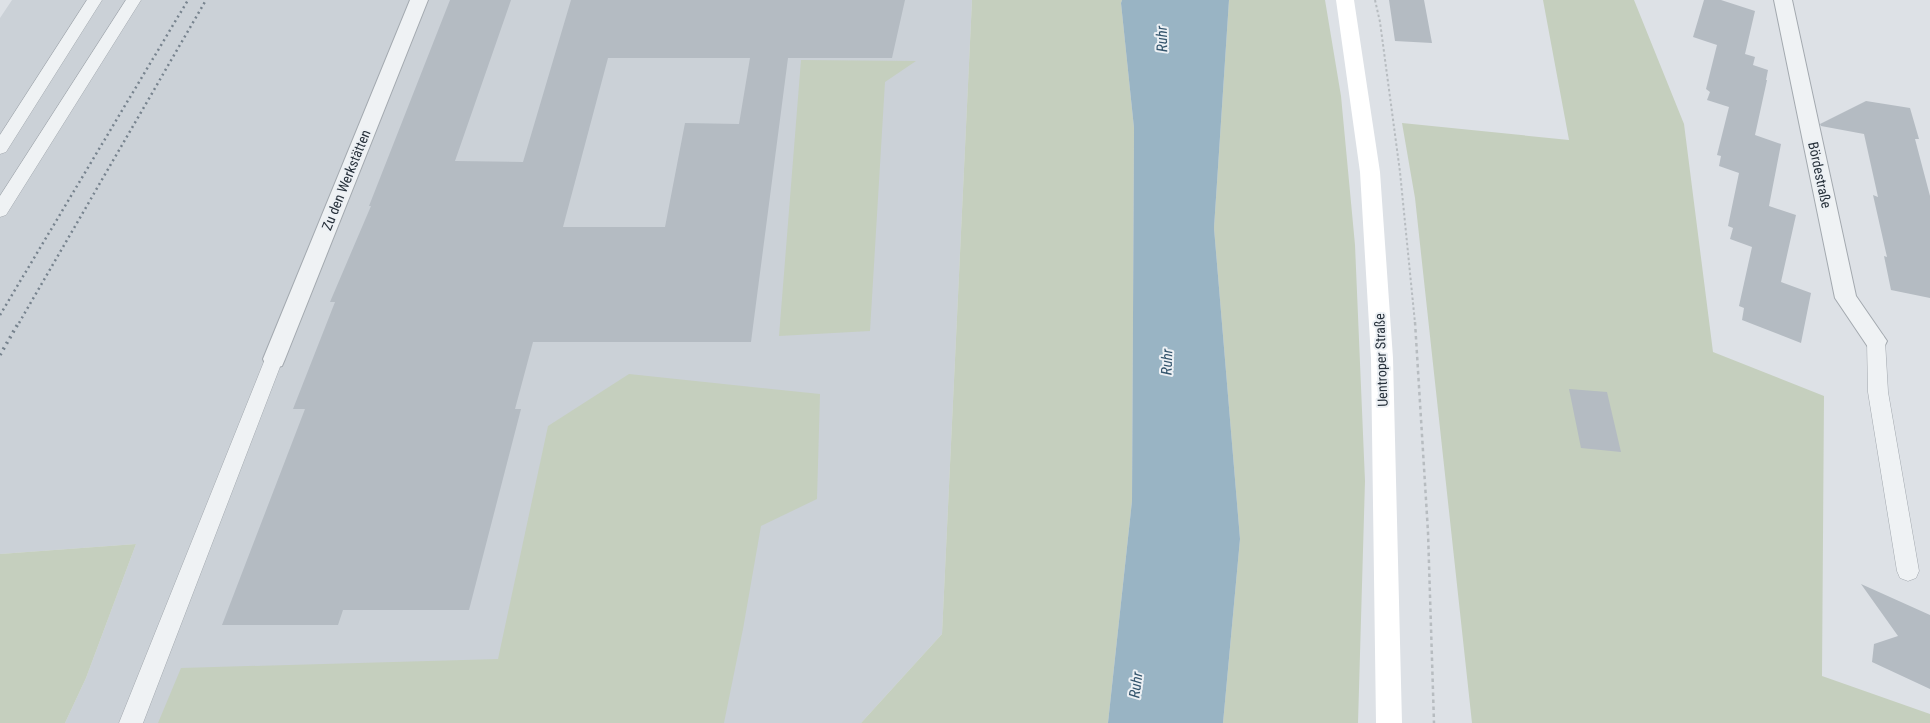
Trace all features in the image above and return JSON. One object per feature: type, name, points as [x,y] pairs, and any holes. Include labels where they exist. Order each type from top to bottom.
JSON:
[{"type":"main road","name":"Uentroper Straße","points":[[1345,0],[1370,172],[1382,358],[1389,723]]},
{"type":"street","name":"Zu den Werkstätten","points":[[274,359],[419,0]]},
{"type":"street","name":"Bördestraße","points":[[1783,0],[1846,298],[1876,341]]},
{"type":"lane","points":[[0,148],[95,0]]},
{"type":"lane","points":[[0,210],[134,0]]},
{"type":"lane","points":[[1876,341],[1878,392],[1908,570]]},
{"type":"lane","points":[[131,723],[274,359]]},
{"type":"path","points":[[1375,0],[1380,22],[1400,172],[1418,350],[1428,532],[1434,723]]},
{"type":"shaded area","points":[[12,0],[972,0],[942,634],[861,723],[65,723],[86,678],[136,544],[0,554],[0,18]]},
{"type":"green space","points":[[972,0],[1122,0],[1121,3],[1134,128],[1132,501],[1108,723],[861,723],[942,634]]},
{"type":"green space","points":[[1229,0],[1325,0],[1341,96],[1355,245],[1365,481],[1358,723],[1223,723],[1240,539],[1214,228]]},
{"type":"green space","points":[[1543,0],[1634,0],[1684,124],[1713,352],[1824,396],[1822,676],[1930,714],[1930,723],[1472,723],[1415,198],[1402,123],[1569,140]]},
{"type":"green space","points":[[801,60],[916,61],[885,82],[870,331],[779,336]]},
{"type":"green space","points":[[629,374],[820,394],[817,499],[761,526],[743,629],[724,723],[158,723],[181,668],[498,659],[548,426]]},
{"type":"green space","points":[[136,544],[86,678],[65,723],[0,723],[0,554]]},
{"type":"water","name":"Ruhr","points":[[1122,0],[1229,0],[1214,228],[1240,539],[1223,723],[1108,723],[1132,501],[1134,128],[1121,3]]},
{"type":"building","points":[[450,0],[511,0],[455,161],[523,162],[571,0],[905,0],[892,58],[788,58],[751,342],[533,342],[515,409],[521,409],[469,610],[343,610],[338,625],[222,625],[305,409],[293,409],[335,302],[330,302],[371,206],[369,206]],"holes":[[[608,58],[750,58],[739,124],[685,123],[665,227],[563,227]]]},
{"type":"building","points":[[1389,0],[1424,0],[1432,43],[1395,41]]},
{"type":"building","points":[[1704,0],[1721,0],[1755,11],[1745,54],[1755,57],[1753,65],[1768,70],[1755,135],[1781,144],[1769,206],[1796,215],[1781,282],[1811,293],[1801,343],[1742,320],[1744,308],[1739,306],[1752,247],[1730,239],[1733,228],[1728,226],[1739,173],[1719,166],[1721,156],[1717,155],[1729,107],[1707,100],[1710,92],[1706,89],[1717,45],[1693,37]]},
{"type":"building","points":[[1866,101],[1910,108],[1919,139],[1915,139],[1930,196],[1930,298],[1891,290],[1884,256],[1887,257],[1873,195],[1878,197],[1864,134],[1821,126],[1820,124]]},
{"type":"building","points":[[1569,389],[1607,392],[1621,452],[1581,448]]},
{"type":"building","points":[[1861,584],[1930,615],[1930,689],[1872,662],[1874,644],[1898,636]]},
{"type":"railway","points":[[0,315],[188,0]]},
{"type":"railway","points":[[19,323],[206,0]]},
{"type":"railway","points":[[0,355],[19,322]]}]
